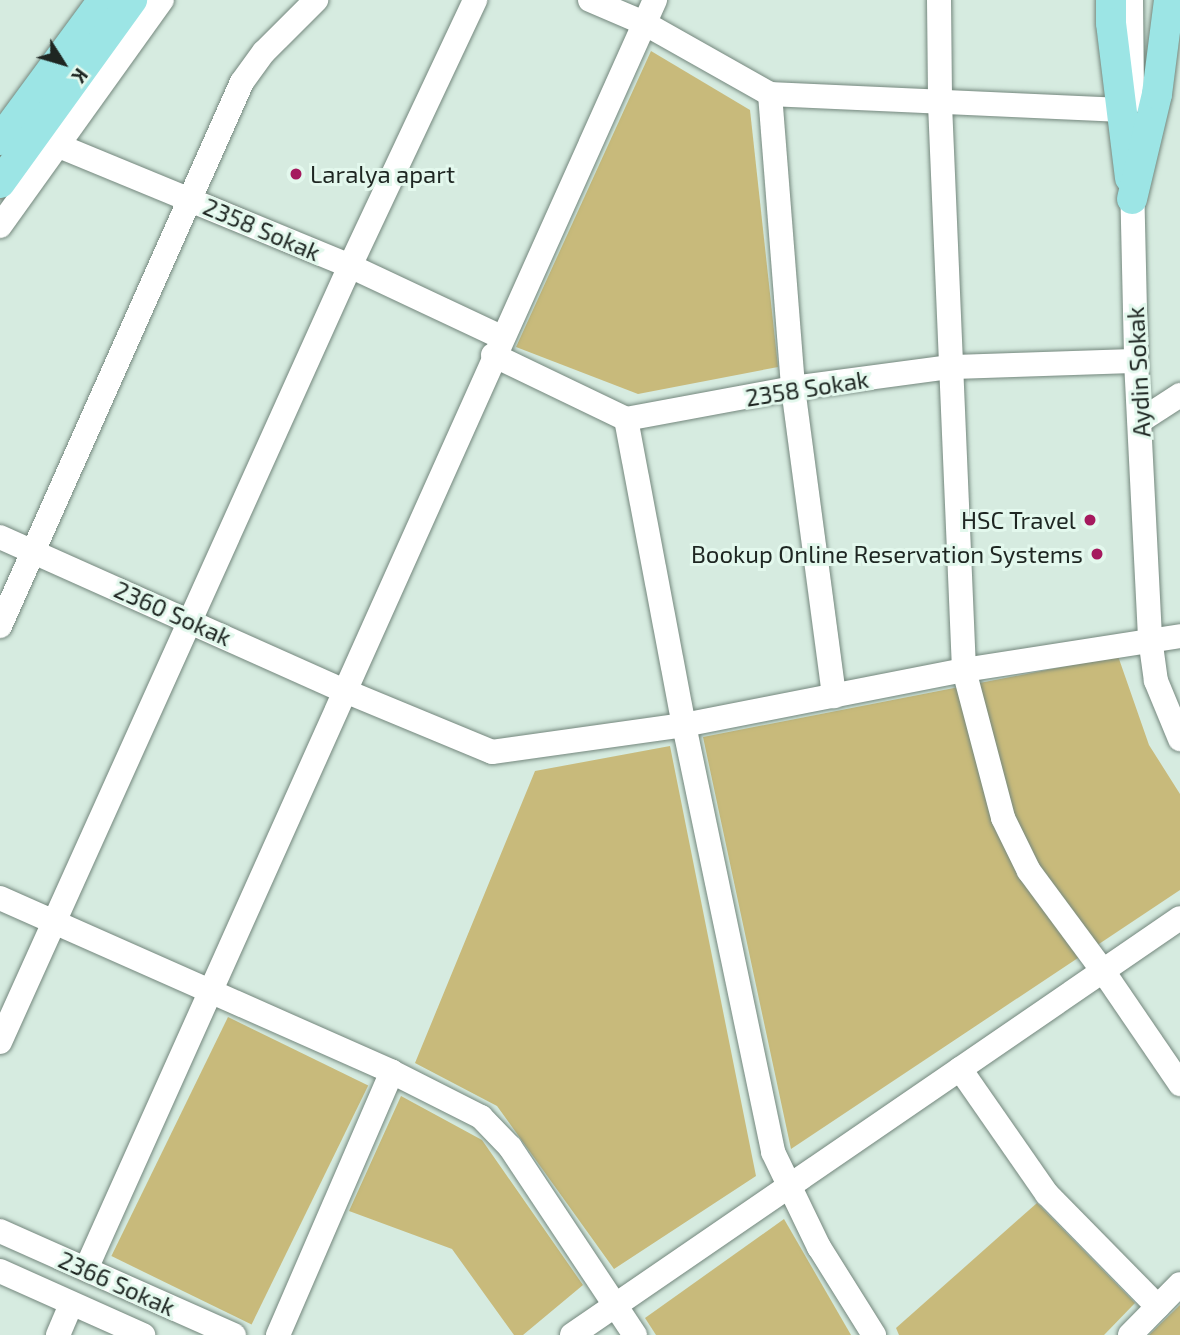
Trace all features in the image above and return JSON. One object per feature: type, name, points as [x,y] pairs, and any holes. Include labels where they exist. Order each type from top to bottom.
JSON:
[{"type":"main road","points":[[0,140],[103,0]]},
{"type":"main road","points":[[0,183],[132,0]]},
{"type":"main road","points":[[1111,0],[1132,200]]},
{"type":"main road","points":[[1132,200],[1157,94],[1169,0]]},
{"type":"street","points":[[0,226],[162,0]]},
{"type":"street","points":[[0,626],[242,82],[264,52],[316,0]]},
{"type":"street","points":[[0,1042],[350,266],[475,0]]},
{"type":"street","points":[[590,0],[644,23],[770,93],[940,104],[1122,110]]},
{"type":"street","points":[[86,1269],[654,0]]},
{"type":"street","points":[[939,0],[940,104],[964,670],[1003,818],[1029,871],[1103,971],[1180,1084]]},
{"type":"street","name":"Aydin Sokak","points":[[1131,0],[1136,361],[1150,638],[1156,681],[1180,739]]},
{"type":"street","points":[[1132,200],[1142,0]]},
{"type":"street","points":[[770,93],[793,388],[834,696]]},
{"type":"street","name":"2358 Sokak","points":[[59,146],[350,266],[626,419],[793,388],[951,367],[1136,361]]},
{"type":"street","points":[[1140,421],[1180,395]]},
{"type":"street","points":[[626,419],[684,725],[773,1152],[819,1247],[874,1335]]},
{"type":"street","name":"2360 Sokak","points":[[0,537],[345,691],[492,752],[684,725],[964,670],[1150,638],[1180,636]]},
{"type":"street","points":[[0,898],[392,1072],[481,1117],[510,1147],[635,1335]]},
{"type":"street","points":[[572,1335],[1180,918]]},
{"type":"street","points":[[960,1069],[1047,1194],[1158,1307]]},
{"type":"street","points":[[278,1335],[392,1072]]},
{"type":"street","name":"2366 Sokak","points":[[0,1231],[234,1335]]},
{"type":"street","name":"2366 Sokak","points":[[0,1271],[143,1335]]},
{"type":"street","points":[[1130,1335],[1180,1284]]},
{"type":"street","points":[[58,1335],[71,1304]]},
{"type":"shaded area","points":[[651,51],[750,110],[778,367],[638,394],[516,347]]},
{"type":"shaded area","points":[[1118,656],[1149,745],[1180,794],[1180,890],[791,1149],[703,737]]},
{"type":"shaded area","points":[[670,746],[756,1176],[614,1269],[497,1106],[415,1063],[535,771]]},
{"type":"shaded area","points":[[228,1017],[368,1085],[252,1324],[111,1256]]},
{"type":"shaded area","points":[[401,1096],[482,1140],[583,1285],[523,1335],[514,1335],[452,1249],[349,1211]]},
{"type":"shaded area","points":[[1037,1203],[1135,1303],[1104,1335],[899,1335],[896,1328]]},
{"type":"shaded area","points":[[784,1219],[851,1335],[656,1335],[645,1318]]},
{"type":"shaded area","points":[[1180,1305],[1180,1335],[1149,1335]]},
{"type":"place","name":"Laralya apart","points":[[296,174]]},
{"type":"place","name":"HSC Travel","points":[[1090,520]]},
{"type":"place","name":"Bookup Online Reservation Systems","points":[[1097,554]]}]
